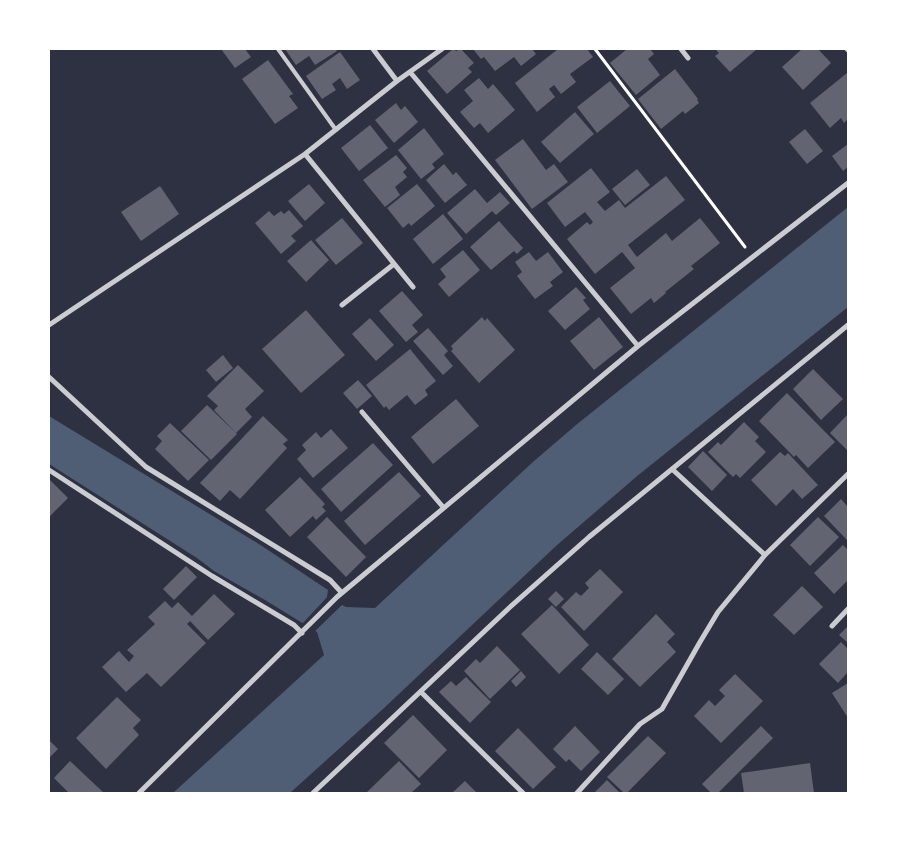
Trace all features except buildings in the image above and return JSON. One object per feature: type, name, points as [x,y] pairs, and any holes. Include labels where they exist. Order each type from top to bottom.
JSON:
[{"type":"street","points":[[373,49],[397,82]]},
{"type":"street","points":[[49,324],[305,154],[442,49]]},
{"type":"street","points":[[681,49],[688,58]]},
{"type":"street","points":[[410,72],[638,346]]},
{"type":"street","points":[[305,154],[413,287]]},
{"type":"street","points":[[139,793],[340,595],[638,346],[848,183]]},
{"type":"street","points":[[342,305],[394,264]]},
{"type":"street","points":[[316,792],[509,608],[589,537],[848,326]]},
{"type":"street","points":[[49,377],[146,467],[330,580],[340,595]]},
{"type":"street","points":[[362,412],[443,507]]},
{"type":"street","points":[[672,469],[764,555]]},
{"type":"street","points":[[49,470],[212,576],[294,624],[302,633]]},
{"type":"street","points":[[577,793],[640,724],[662,709],[718,612],[764,555],[848,474]]},
{"type":"street","points":[[832,626],[848,609]]},
{"type":"street","points":[[420,692],[523,793]]},
{"type":"lane","points":[[278,49],[336,130]]},
{"type":"path","points":[[595,49],[753,257]]},
{"type":"water","points":[[848,207],[848,307],[636,477],[556,546],[383,709],[290,793],[173,793],[324,655],[317,632],[214,571],[197,558],[49,464],[49,416],[262,546],[328,590],[327,597],[346,607],[375,608],[534,461],[576,425]]},
{"type":"pier","points":[[330,594],[344,603],[313,633],[302,624]]}]
